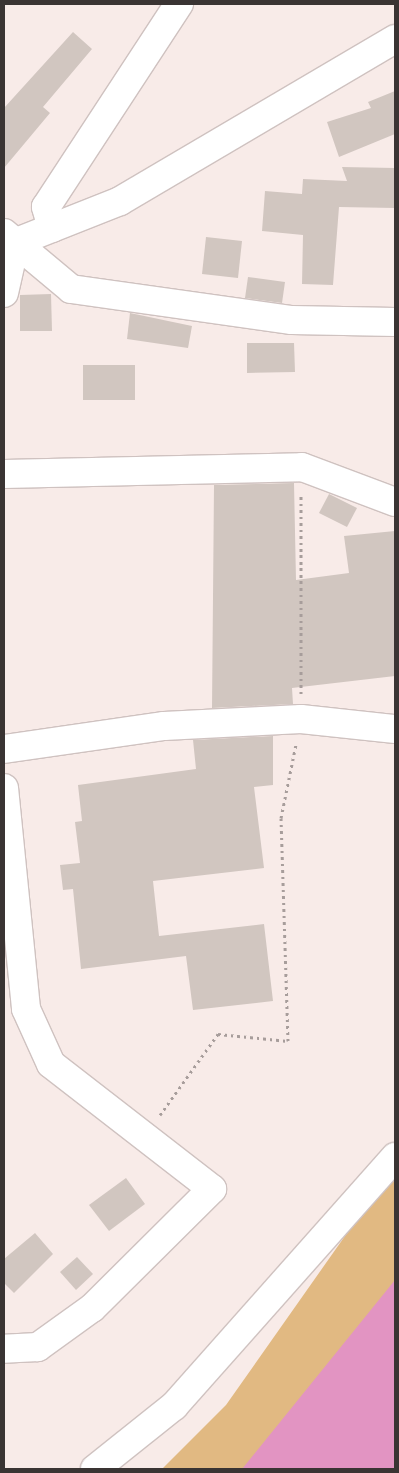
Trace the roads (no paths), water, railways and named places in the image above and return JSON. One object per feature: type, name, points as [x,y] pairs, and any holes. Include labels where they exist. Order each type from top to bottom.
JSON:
[{"type":"street","points":[[52,228],[46,207],[179,4]]},
{"type":"street","points":[[8,241],[52,228],[120,200],[395,40]]},
{"type":"street","points":[[4,293],[8,241]]},
{"type":"street","points":[[8,241],[70,289],[292,320],[395,322]]},
{"type":"street","points":[[4,474],[302,467],[395,502]]},
{"type":"street","points":[[4,749],[164,726],[301,719],[395,729]]},
{"type":"street","points":[[4,788],[26,1009],[51,1064],[212,1188],[92,1308],[38,1346],[4,1349]]},
{"type":"street","points":[[95,1469],[174,1406],[395,1158]]}]
